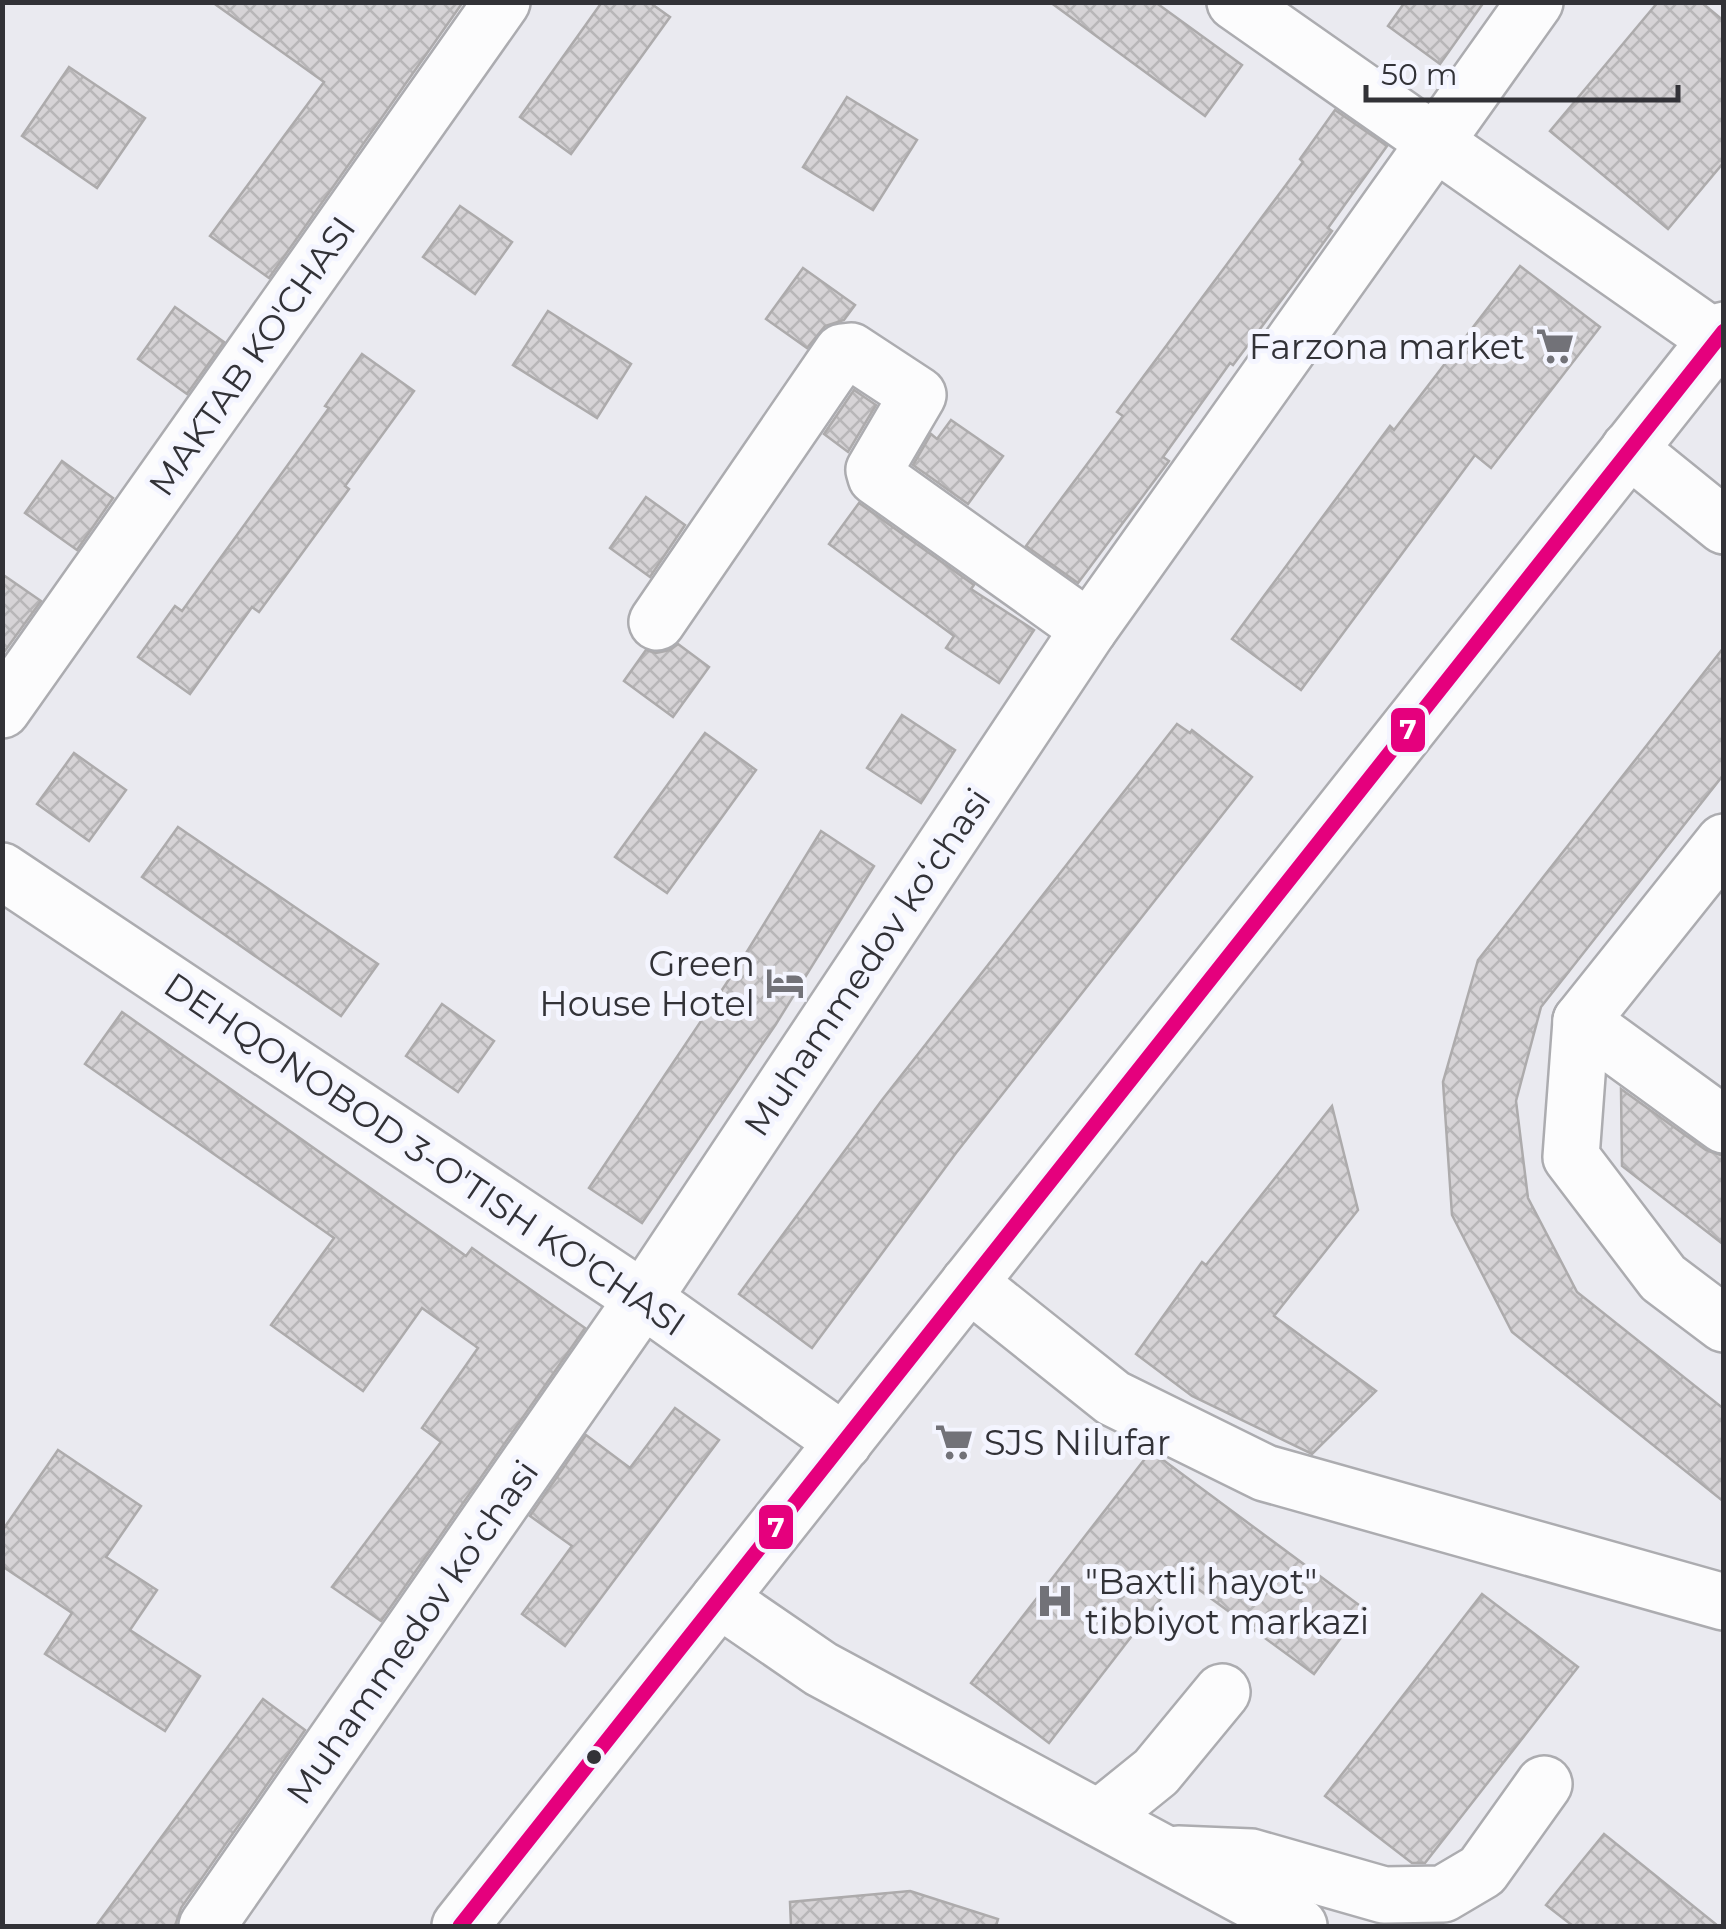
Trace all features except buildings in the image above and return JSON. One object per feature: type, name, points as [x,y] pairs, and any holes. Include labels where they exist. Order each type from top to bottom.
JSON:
[{"type":"street","name":"MAKTAB KO'CHASI","points":[[2,710],[502,2]]},
{"type":"street","points":[[460,1926],[1720,335],[1235,2]]},
{"type":"street","name":"Muhammedov koʻchasi","points":[[206,1926],[643,1299],[1089,629],[1534,2]]},
{"type":"street","points":[[657,622],[842,352],[851,350],[918,395],[874,470],[876,477],[1089,629]]},
{"type":"street","points":[[1629,450],[1724,526]]},
{"type":"street","points":[[1724,842],[1580,1021],[1570,1156],[1663,1278],[1724,1324]]},
{"type":"street","name":"DEHQONOBOD 3-O'TISH KO'CHASI","points":[[2,871],[643,1299],[844,1442]]},
{"type":"street","points":[[1580,1021],[1724,1125]]},
{"type":"street","points":[[969,1283],[1114,1398],[1266,1473],[1724,1602]]},
{"type":"street","points":[[719,1599],[821,1669],[1299,1926]]},
{"type":"street","points":[[1099,1818],[1156,1772],[1222,1692]]},
{"type":"street","points":[[1165,1854],[1251,1857],[1384,1895],[1443,1894],[1482,1871],[1544,1784]]},
{"type":"transit line","name":"7","points":[[460,1926],[1724,331]]},
{"type":"place","name":"Farzona market","points":[[1555,346]]},
{"type":"place","name":"Green House Hotel","points":[[785,983]]},
{"type":"place","name":"SJS Nilufar","points":[[954,1442]]},
{"type":"place","name":"\"Baxtli hayot\" tibbiyot markazi","points":[[1055,1601]]}]
